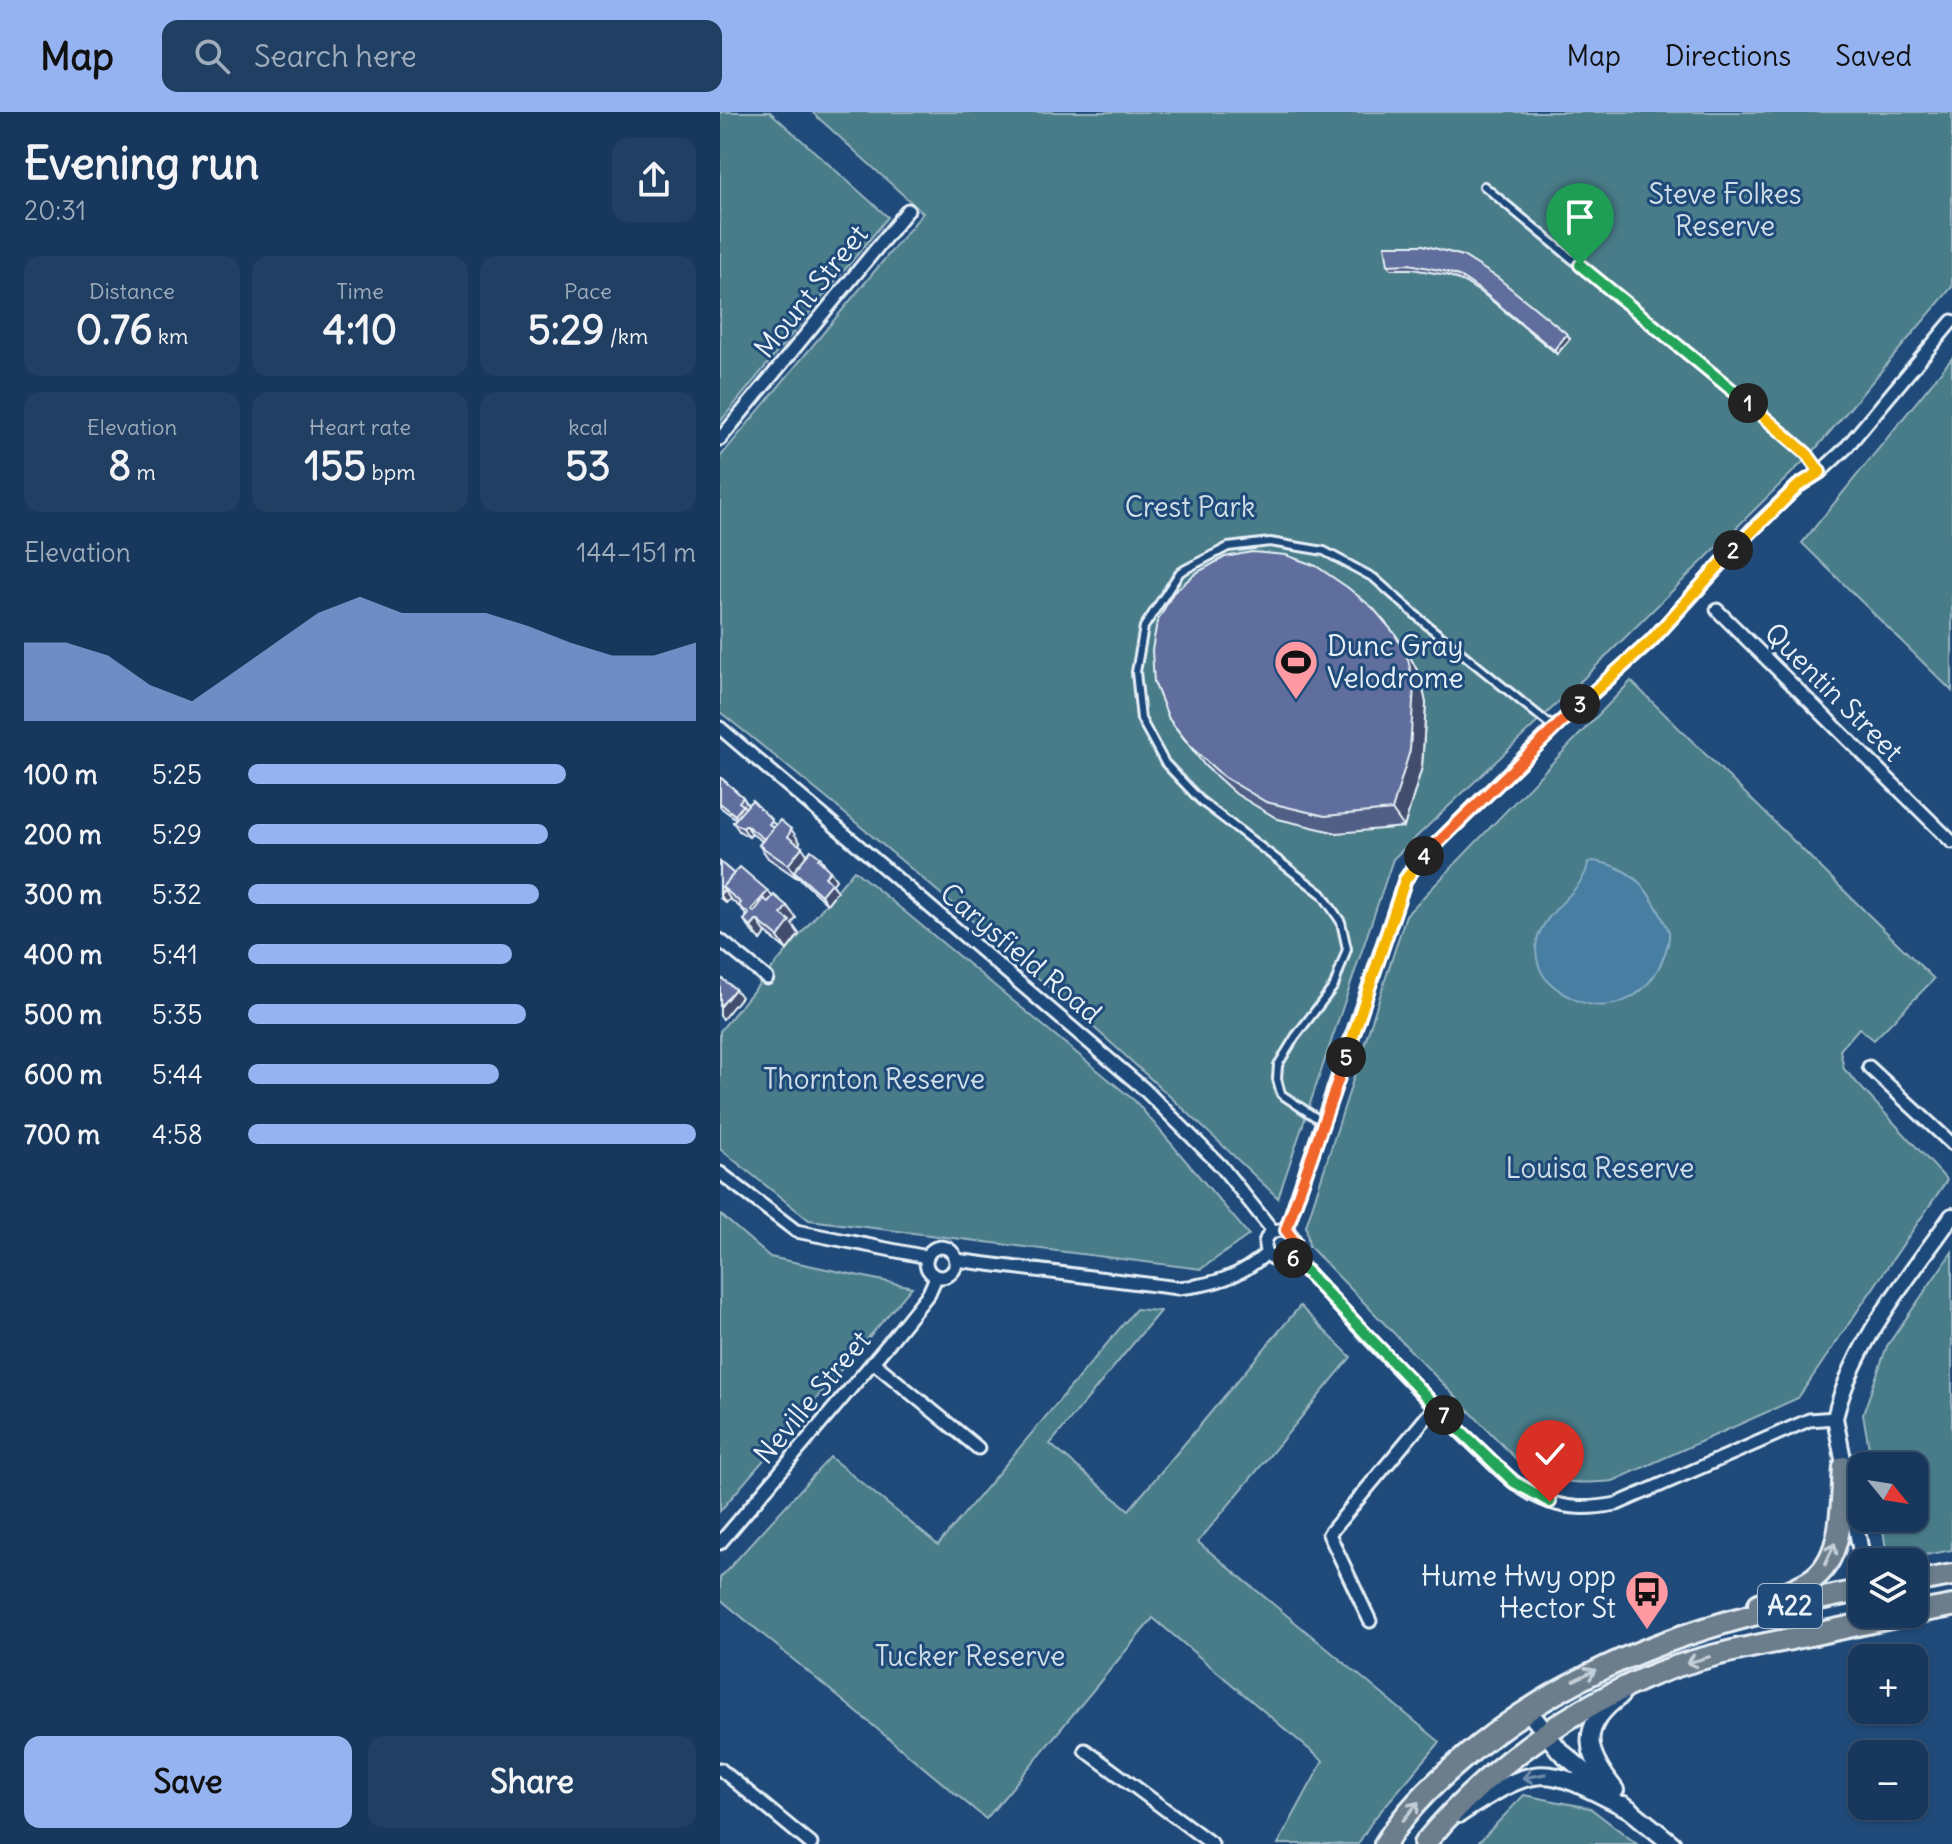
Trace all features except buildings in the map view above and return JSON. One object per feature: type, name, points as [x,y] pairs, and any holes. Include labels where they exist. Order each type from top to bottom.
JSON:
[{"type":"highway","points":[[1719,1623],[1819,1573],[1834,1547],[1844,1467]]},
{"type":"highway","points":[[1928,1579],[1952,1575]]},
{"type":"highway","name":"A22","points":[[1385,1844],[1439,1779],[1483,1741],[1527,1709],[1580,1677],[1647,1648],[1719,1623],[1848,1593]]},
{"type":"highway","name":"A22","points":[[1928,1611],[1952,1606]]},
{"type":"highway","name":"A22","points":[[1431,1836],[1484,1780],[1545,1735],[1611,1695],[1645,1678],[1694,1661],[1848,1624]]},
{"type":"main road","points":[[1631,1810],[1592,1755],[1589,1738],[1595,1721],[1604,1710],[1645,1678]]},
{"type":"main road","points":[[1527,1709],[1560,1751],[1672,1844]]},
{"type":"main road","points":[[1431,1836],[1517,1779],[1539,1774],[1563,1776],[1631,1810]]},
{"type":"street","name":"Mount Street","points":[[720,439],[908,210]]},
{"type":"street","points":[[1267,1253],[1265,1240],[1280,1231],[1324,1123],[1405,880],[1414,866],[1554,728],[1651,641],[1760,522],[1798,486],[1820,472],[1845,449],[1952,321]]},
{"type":"street","name":"Quentin Street","points":[[1717,610],[1952,842]]},
{"type":"street","name":"Carysfield Road","points":[[720,728],[1144,1089],[1280,1231]]},
{"type":"street","points":[[720,940],[767,978]]},
{"type":"street","points":[[1869,1067],[1952,1144]]},
{"type":"street","points":[[720,1173],[796,1231],[927,1257]]},
{"type":"street","points":[[1860,1548],[1835,1418],[1845,1382],[1862,1349],[1952,1216]]},
{"type":"street","points":[[1267,1253],[1281,1260],[1291,1255],[1295,1242],[1280,1231]]},
{"type":"street","points":[[942,1247],[951,1251],[956,1265],[951,1274],[936,1277],[927,1269],[927,1257],[933,1250],[942,1247]]},
{"type":"street","points":[[956,1260],[1178,1288],[1214,1284],[1230,1278],[1254,1265],[1267,1253]]},
{"type":"street","points":[[1291,1255],[1435,1407],[1504,1473],[1528,1492],[1568,1507],[1588,1509],[1617,1504],[1809,1420],[1835,1418]]},
{"type":"street","name":"Neville Street","points":[[720,1543],[873,1362],[929,1293],[936,1277]]},
{"type":"street","points":[[873,1362],[978,1448]]},
{"type":"street","points":[[1370,1621],[1329,1534],[1435,1407]]},
{"type":"street","points":[[1085,1750],[1212,1844]]},
{"type":"street","points":[[720,1769],[811,1844]]},
{"type":"lane","points":[[1484,186],[1807,454],[1820,472]]},
{"type":"lane","points":[[1324,1123],[1281,1094],[1277,1079],[1278,1065],[1334,986],[1347,949],[1341,922],[1322,894],[1201,801],[1165,763],[1141,719],[1136,672],[1144,627],[1180,572],[1228,547],[1270,542],[1324,551],[1374,578],[1554,728]]},
{"type":"green space","points":[[720,112],[770,112],[888,217],[720,422]]},
{"type":"green space","name":"Crest Park","points":[[812,112],[1952,112],[1952,287],[1813,452],[1584,678],[1393,859],[1278,1198],[1005,949],[720,712],[720,457],[923,213]]},
{"type":"green space","points":[[1952,358],[1952,691],[1802,543]]},
{"type":"green space","name":"Louisa Reserve","points":[[1631,681],[1934,979],[1874,1040],[1859,1028],[1840,1050],[1844,1069],[1947,1180],[1798,1398],[1613,1481],[1585,1483],[1550,1478],[1516,1459],[1309,1246],[1306,1226],[1406,915]]},
{"type":"green space","name":"Thornton Reserve","points":[[854,870],[1135,1101],[1249,1235],[1201,1269],[809,1220],[720,1149],[720,1031]]},
{"type":"green space","points":[[720,1214],[770,1257],[912,1287],[720,1511]]},
{"type":"green space","points":[[1952,1252],[1952,1550],[1928,1554],[1928,1548],[1886,1548],[1883,1532],[1928,1532],[1928,1452],[1870,1452],[1863,1414],[1887,1346]]},
{"type":"green space","name":"Tucker Reserve","points":[[1300,1306],[1351,1357],[1198,1542],[1440,1742],[1373,1820],[1358,1844],[1278,1844],[1323,1761],[1153,1618],[986,1819],[720,1599],[720,1578],[830,1457],[938,1545],[1136,1309],[1160,1311],[1050,1444],[1129,1510]]},
{"type":"green space","points":[[1524,1795],[1590,1808],[1637,1844],[1477,1844]]},
{"type":"water","points":[[1588,862],[1617,868],[1635,879],[1649,894],[1669,932],[1668,943],[1655,975],[1635,995],[1610,1005],[1582,1002],[1561,992],[1545,977],[1536,949],[1544,925],[1579,884]]},
{"type":"place","name":"Dunc Gray Velodrome","points":[[1296,701]]},
{"type":"place","name":"Hume Hwy opp Hector St","points":[[1647,1631]]},
{"type":"route","points":[[1550,1502],[1514,1482],[1435,1407],[1291,1255],[1295,1242],[1286,1230],[1405,880],[1414,866],[1554,728],[1651,641],[1751,531],[1798,486],[1820,472],[1807,454],[1580,265]]},
{"type":"park label","name":"Steve Folkes Reserve","points":[[1725,210]]}]
